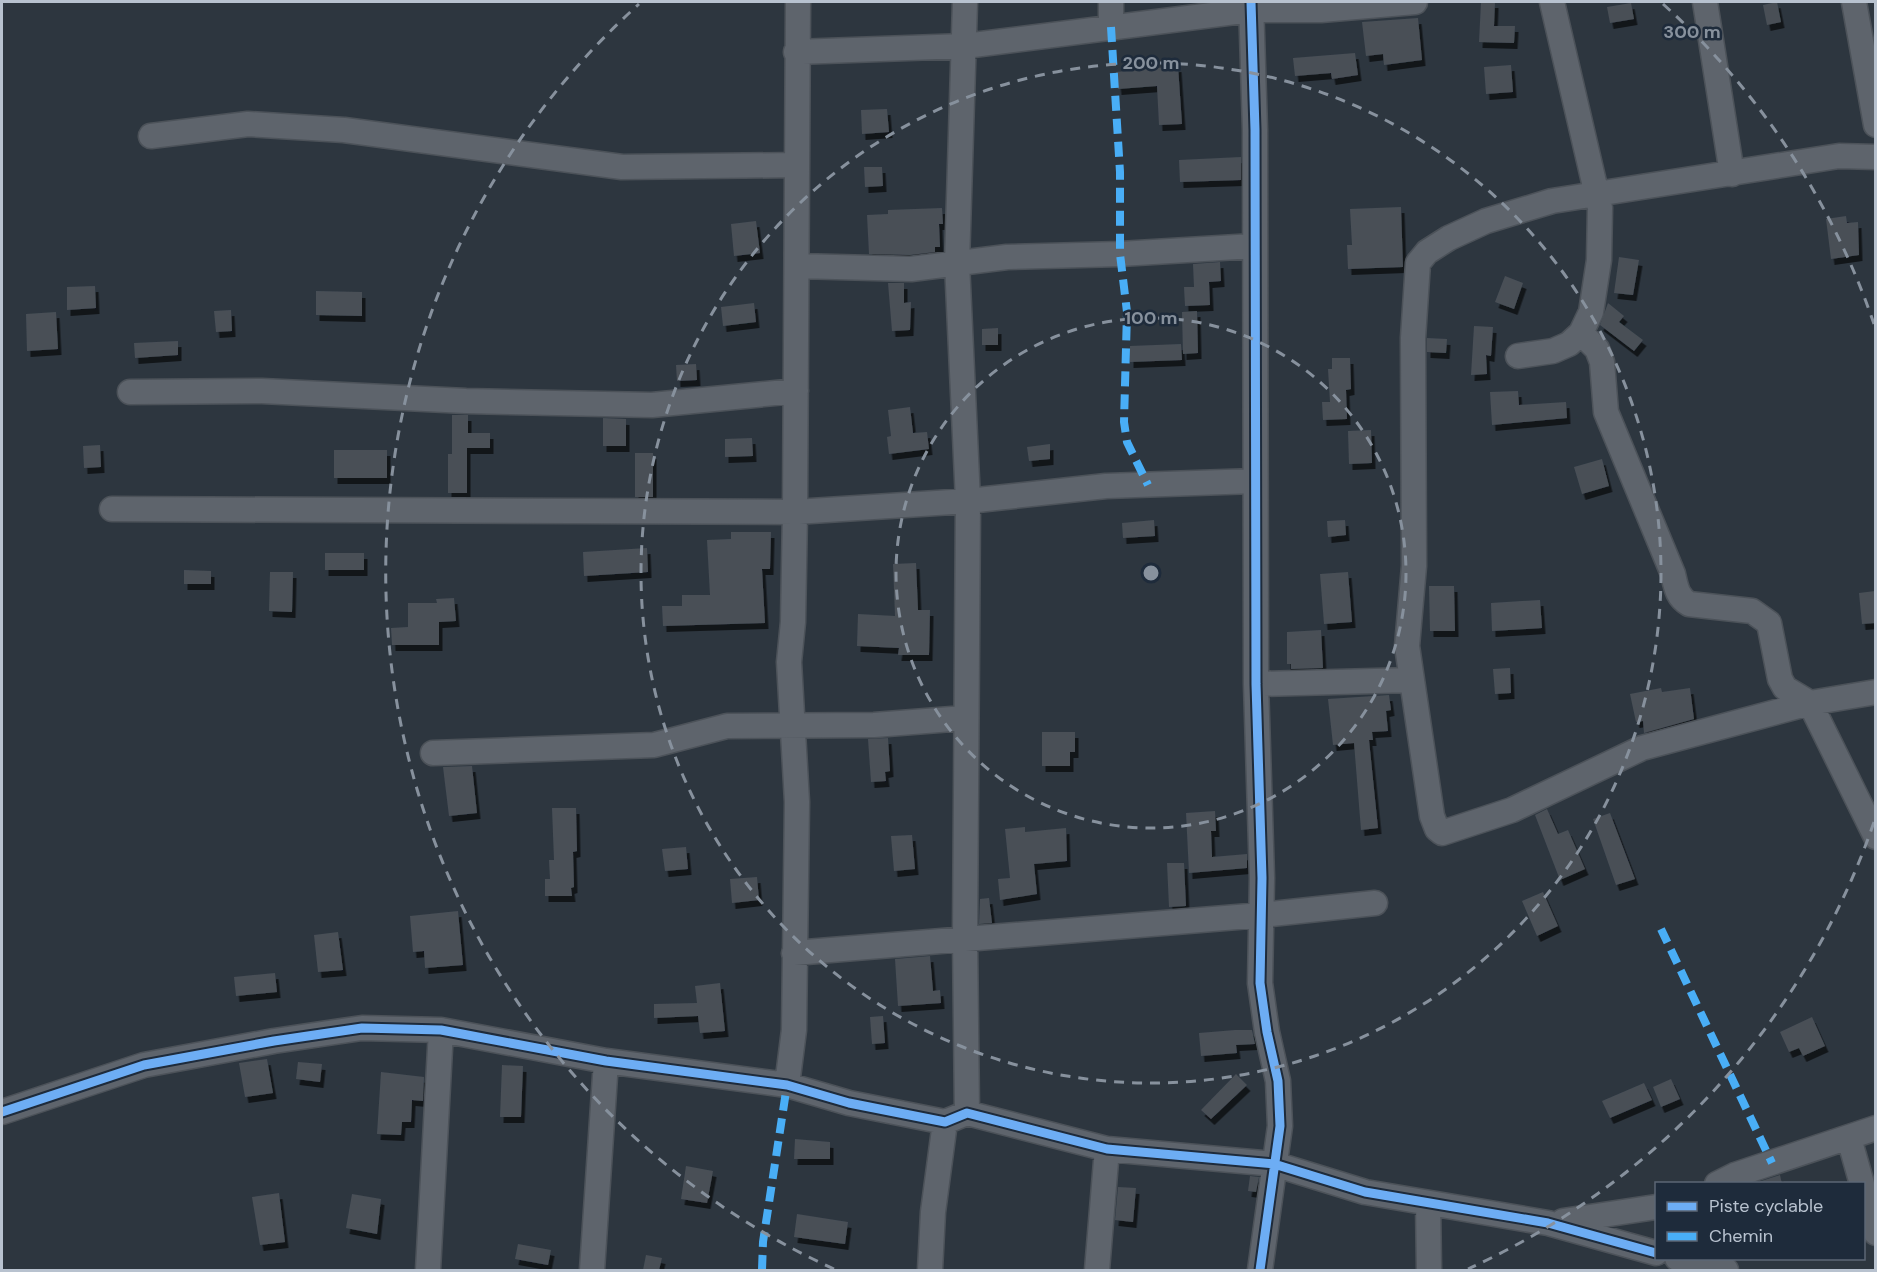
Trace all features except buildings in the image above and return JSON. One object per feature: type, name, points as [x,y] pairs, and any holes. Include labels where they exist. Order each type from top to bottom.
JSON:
[{"type":"street","points":[[787,1084],[794,1030],[797,802],[794,726],[789,694],[789,662],[795,512],[798,2]]},
{"type":"street","points":[[965,2],[965,46],[960,101],[957,263],[960,369],[968,501],[965,718],[968,1113]]},
{"type":"street","points":[[1111,2],[1111,27]]},
{"type":"street","points":[[796,52],[965,46],[1251,6],[1321,10],[1414,2]]},
{"type":"street","points":[[1518,356],[1553,351],[1569,344],[1581,333],[1591,312],[1599,260],[1601,231],[1597,193],[1551,2]]},
{"type":"street","points":[[1705,2],[1732,174]]},
{"type":"street","points":[[1854,2],[1875,125]]},
{"type":"street","points":[[1251,6],[1255,130],[1256,684],[1262,915],[1260,983],[1267,1032],[1278,1081],[1280,1126],[1260,1270]]},
{"type":"street","points":[[151,136],[248,123],[344,130],[622,167],[796,165]]},
{"type":"street","points":[[1875,157],[1839,156],[1552,201],[1486,221],[1449,238],[1427,252],[1418,263],[1413,338],[1414,566],[1407,646],[1432,816],[1437,829],[1442,833],[1512,810],[1642,748],[1810,703],[1875,692]]},
{"type":"street","points":[[798,266],[911,269],[1007,257],[1120,254],[1254,246]]},
{"type":"street","points":[[1581,333],[1597,349],[1602,363],[1606,412],[1682,600],[1703,608],[1740,609],[1762,616],[1769,623],[1780,679],[1785,688],[1810,703],[1875,837]]},
{"type":"street","points":[[130,392],[261,391],[466,401],[652,405],[796,391]]},
{"type":"street","points":[[112,509],[795,512],[968,501],[1106,486],[1255,481]]},
{"type":"street","points":[[1256,684],[1412,680]]},
{"type":"street","points":[[433,753],[654,745],[727,726],[874,725],[965,718]]},
{"type":"street","points":[[794,952],[1262,915],[1375,903]]},
{"type":"street","points":[[2,1112],[144,1065],[274,1041],[362,1028],[441,1030],[606,1061],[787,1084],[849,1103],[945,1122],[968,1113],[1107,1149],[1274,1164],[1365,1192],[1548,1223],[1602,1226],[1655,1207]]},
{"type":"street","points":[[428,1270],[441,1030]]},
{"type":"street","points":[[592,1270],[606,1061]]},
{"type":"street","points":[[930,1270],[933,1212],[945,1122]]},
{"type":"street","points":[[1721,1182],[1735,1175],[1875,1128]]},
{"type":"street","points":[[1849,1138],[1861,1182]]},
{"type":"street","points":[[1097,1270],[1107,1149]]},
{"type":"street","points":[[1865,1197],[1875,1233]]},
{"type":"street","points":[[1428,1203],[1429,1270]]},
{"type":"street","points":[[1602,1226],[1655,1252]]},
{"type":"street","points":[[1685,1260],[1726,1270]]},
{"type":"marked path","points":[[1111,27],[1120,172],[1120,254],[1127,312],[1124,422],[1127,442],[1148,485]]},
{"type":"marked path","points":[[1661,929],[1772,1163]]},
{"type":"marked path","points":[[762,1270],[763,1242],[787,1085]]},
{"type":"cycle path","points":[[1251,2],[1255,130],[1256,684],[1262,878],[1260,983],[1267,1032],[1278,1081],[1280,1126],[1260,1270]]},
{"type":"cycle path","points":[[2,1112],[144,1065],[274,1041],[362,1028],[441,1030],[606,1061],[787,1085],[849,1103],[945,1122],[967,1113],[1107,1149],[1274,1164],[1365,1192],[1548,1223],[1655,1253]]}]
